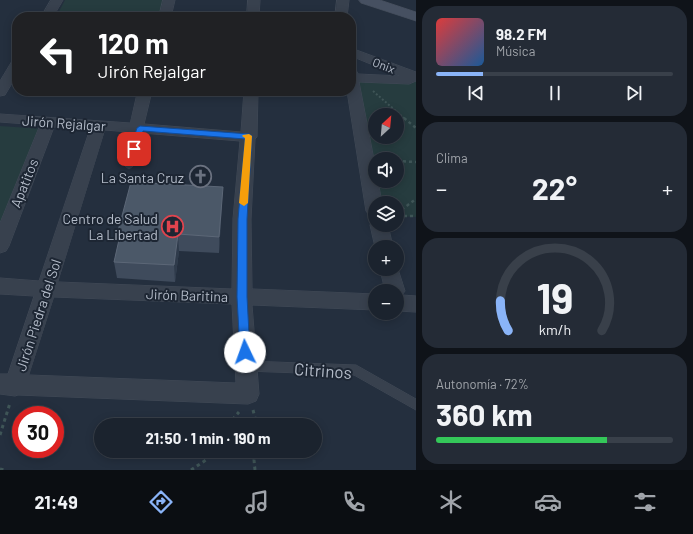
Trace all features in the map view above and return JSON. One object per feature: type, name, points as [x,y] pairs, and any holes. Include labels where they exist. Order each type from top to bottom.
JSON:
[{"type":"street","points":[[50,12],[57,0]]},
{"type":"street","points":[[166,12],[169,0]]},
{"type":"street","points":[[253,12],[254,0]]},
{"type":"street","points":[[342,12],[343,0]]},
{"type":"street","points":[[366,0],[416,17]]},
{"type":"street","points":[[402,0],[416,5]]},
{"type":"street","name":"Onix","points":[[356,54],[416,77]]},
{"type":"street","points":[[0,92],[12,72]]},
{"type":"street","points":[[356,76],[416,80]]},
{"type":"street","points":[[138,128],[144,96]]},
{"type":"street","points":[[8,385],[245,401],[246,366],[242,297],[242,219],[249,136],[250,96]]},
{"type":"street","points":[[355,96],[372,196]]},
{"type":"street","name":"Jirón Rejalgar","points":[[0,118],[249,136]]},
{"type":"street","name":"Apatitos","points":[[0,246],[49,121]]},
{"type":"street","name":"Jirón Piedra del Sol","points":[[8,385],[46,290],[100,125]]},
{"type":"street","name":"Jirón Baritina","points":[[0,286],[46,290],[368,302]]},
{"type":"lane","points":[[129,166],[138,128]]},
{"type":"lane","name":"Citrinos","points":[[246,366],[356,370],[416,405]]},
{"type":"path","points":[[371,89],[416,128]]},
{"type":"path","points":[[404,161],[416,162]]},
{"type":"path","points":[[404,208],[416,199]]},
{"type":"path","points":[[404,216],[416,216]]},
{"type":"path","name":"Jirón Piedra del Sol","points":[[0,436],[8,385]]},
{"type":"path","points":[[233,418],[245,401]]},
{"type":"path","points":[[191,470],[207,458]]},
{"type":"path","points":[[254,458],[255,470]]},
{"type":"path","points":[[0,469],[5,470]]},
{"type":"green space","points":[[65,0],[166,0],[163,12],[59,12]]},
{"type":"green space","points":[[356,78],[416,81],[416,217],[404,216],[404,196],[374,196],[372,188],[404,188],[404,152],[368,152],[368,163],[356,95]]},
{"type":"green space","points":[[0,126],[44,129],[0,233]]},
{"type":"building","points":[[131,182],[223,187],[219,237],[178,234],[174,265],[114,262],[121,231],[118,231]]},
{"type":"slow traffic","points":[[244,203],[249,136],[246,136]]},
{"type":"place","name":"La Santa Cruz","points":[[200,177]]},
{"type":"place","name":"Centro de Salud La Libertad","points":[[173,226]]},
{"type":"route","points":[[134,149],[140,128],[249,136],[242,219],[242,297],[245,352]]}]
